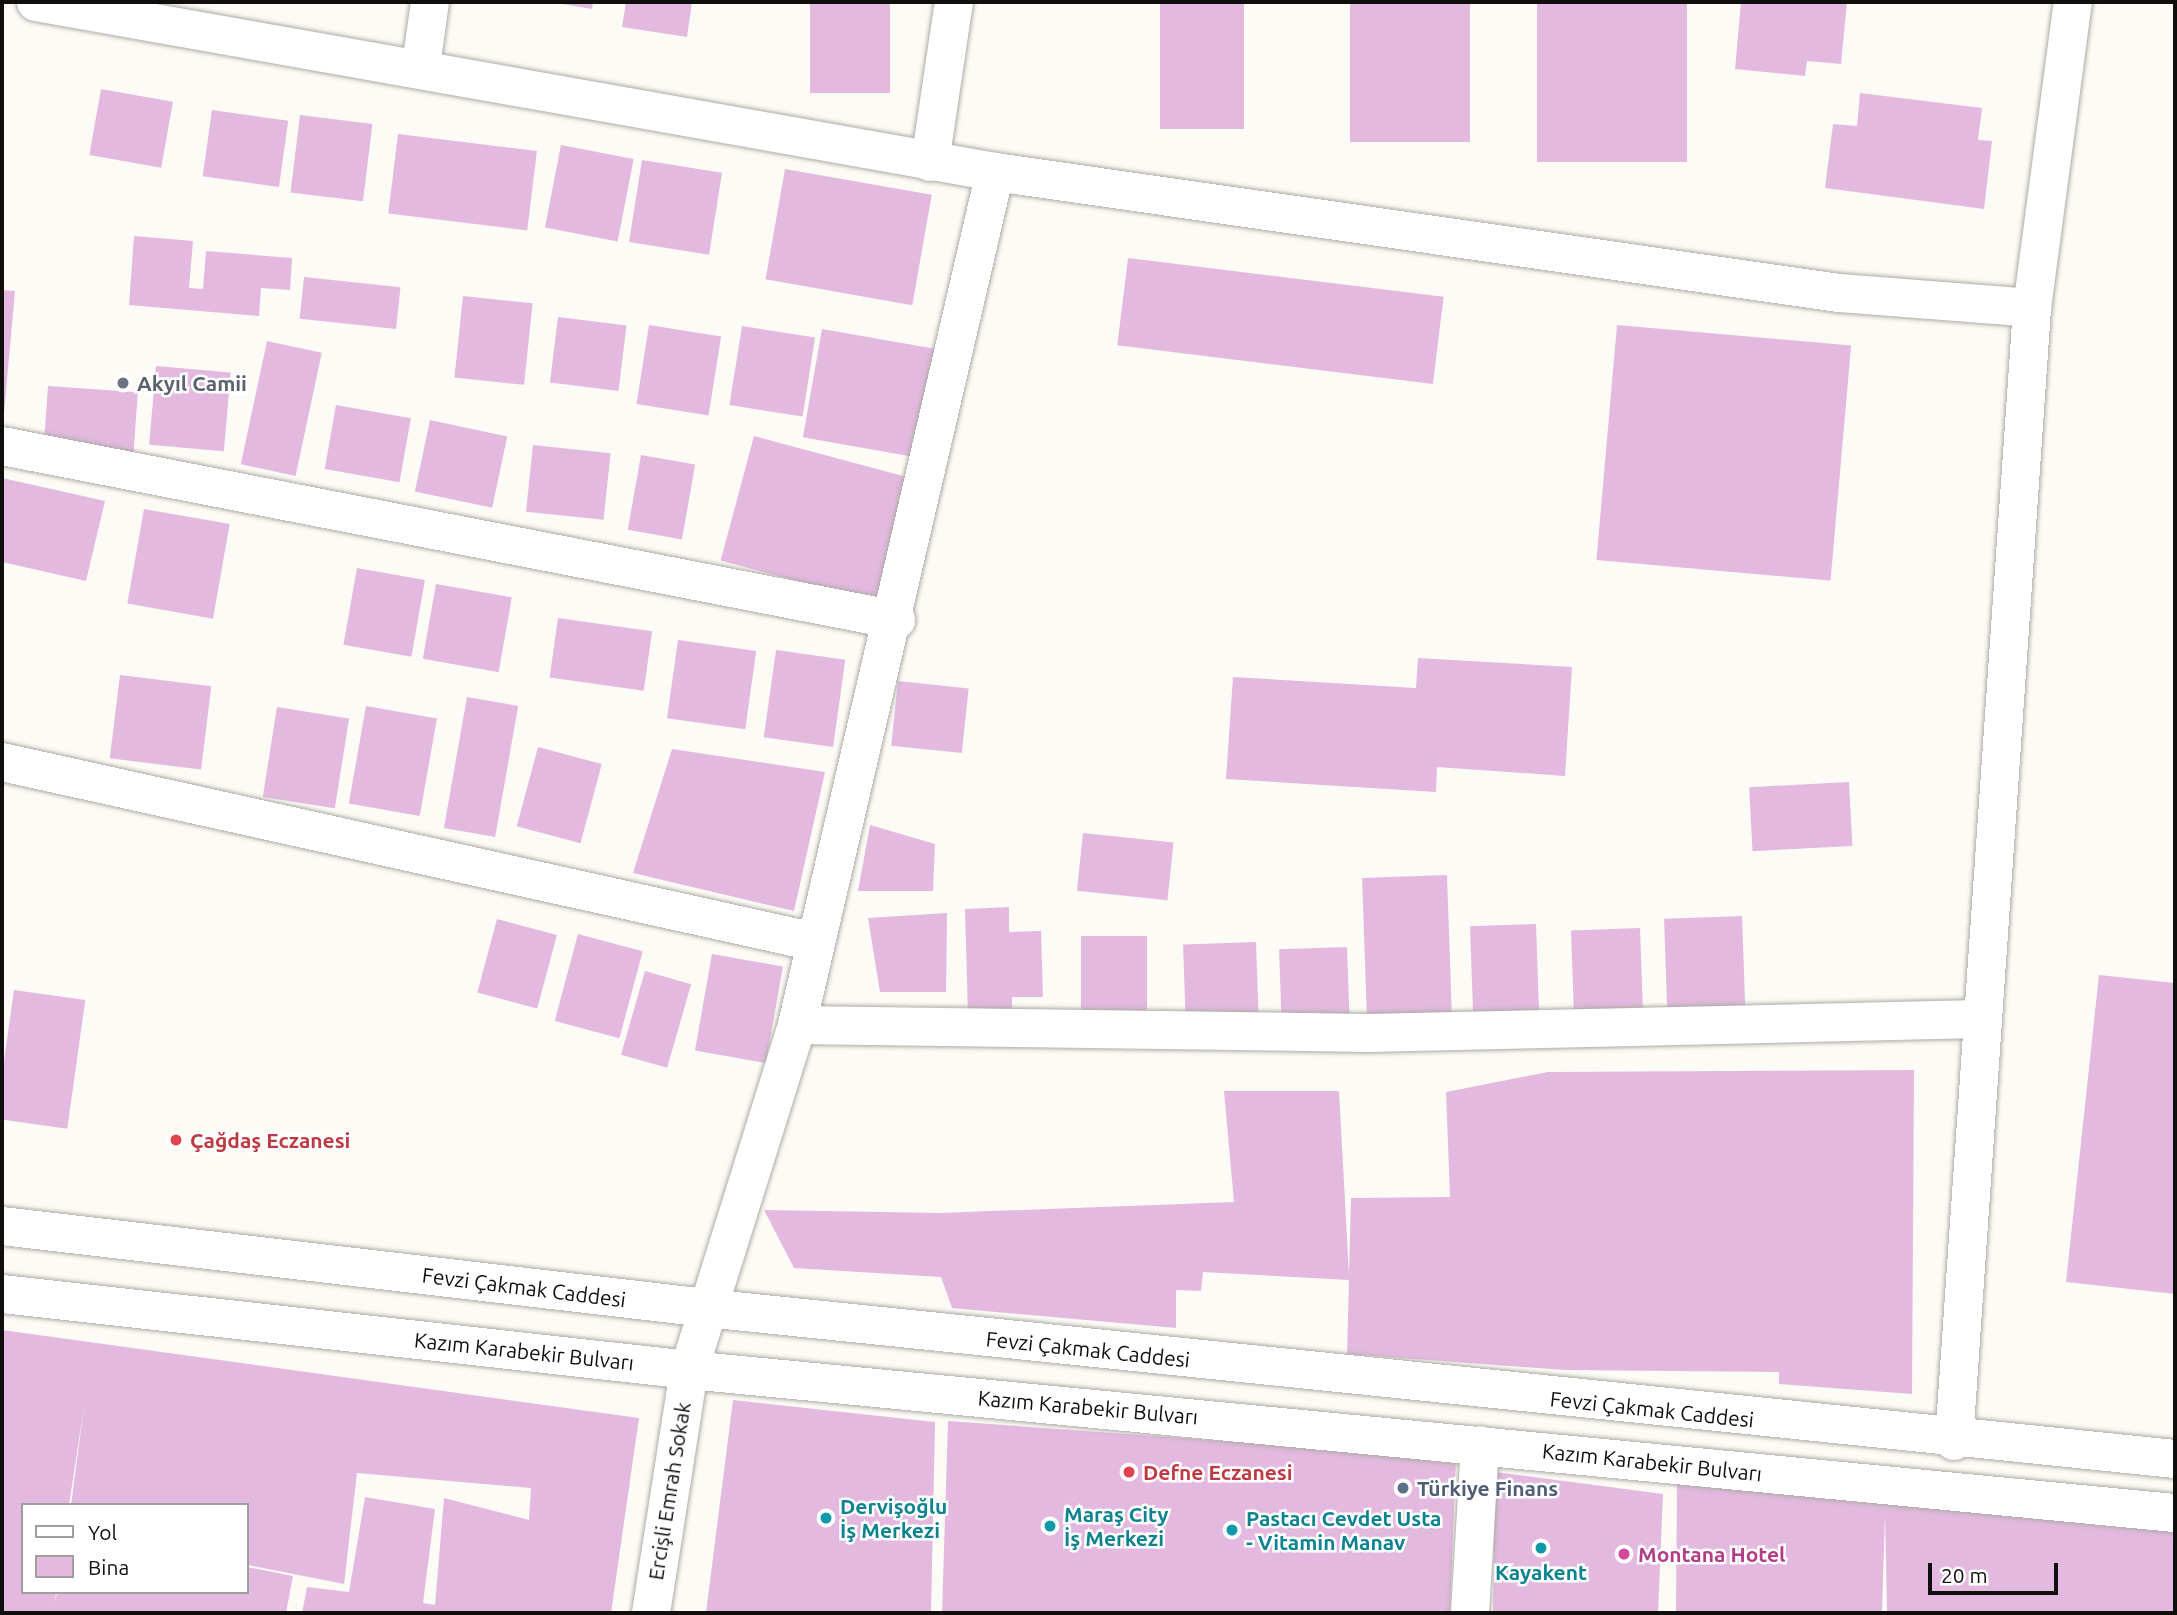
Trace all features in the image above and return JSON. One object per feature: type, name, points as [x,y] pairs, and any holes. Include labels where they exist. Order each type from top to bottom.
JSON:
[{"type":"street","points":[[36,2],[421,66],[995,172],[1839,293],[2032,308]]},
{"type":"street","points":[[421,66],[430,2]]},
{"type":"street","points":[[930,162],[954,2]]},
{"type":"street","points":[[1954,1441],[1979,1019],[2032,308],[2073,2]]},
{"type":"street","name":"Ercişli Emrah Sokak","points":[[651,1613],[689,1370],[706,1308],[797,1025],[815,942],[896,620],[995,172]]},
{"type":"street","points":[[2,446],[896,620]]},
{"type":"street","points":[[2,762],[815,942]]},
{"type":"street","points":[[797,1025],[1368,1033],[1979,1019]]},
{"type":"street","name":"Fevzi Çakmak Caddesi","points":[[2,1226],[706,1308],[1954,1441],[2175,1459]]},
{"type":"street","name":"Kazım Karabekir Bulvarı","points":[[2,1294],[689,1370],[2175,1513]]},
{"type":"street","points":[[1470,1613],[1480,1445]]},
{"type":"building","points":[[551,2],[593,2],[592,9]]},
{"type":"building","points":[[626,2],[692,2],[687,37],[622,27]]},
{"type":"building","points":[[810,2],[890,2],[890,93],[810,93]]},
{"type":"building","points":[[1160,2],[1244,2],[1244,129],[1160,129]]},
{"type":"building","points":[[1350,2],[1470,2],[1470,142],[1350,142]]},
{"type":"building","points":[[1537,2],[1687,2],[1687,162],[1537,162]]},
{"type":"building","points":[[1741,2],[1847,2],[1841,64],[1807,61],[1805,76],[1735,69]]},
{"type":"building","points":[[101,89],[173,102],[161,168],[89,155]]},
{"type":"building","points":[[1860,93],[1982,108],[1978,140],[1992,141],[1984,209],[1825,188],[1833,124],[1857,126]]},
{"type":"building","points":[[212,110],[288,121],[279,187],[203,176]]},
{"type":"building","points":[[300,115],[372,124],[363,201],[290,192]]},
{"type":"building","points":[[398,134],[537,151],[527,230],[388,213]]},
{"type":"building","points":[[561,145],[634,159],[618,242],[545,227]]},
{"type":"building","points":[[642,160],[722,173],[709,255],[629,242]]},
{"type":"building","points":[[785,169],[932,195],[912,305],[766,279]]},
{"type":"building","points":[[134,236],[193,241],[189,288],[203,289],[206,251],[292,258],[290,290],[261,288],[259,316],[129,305]]},
{"type":"building","points":[[1128,258],[1444,297],[1433,384],[1117,345]]},
{"type":"building","points":[[304,277],[400,287],[396,329],[300,319]]},
{"type":"building","points":[[2,290],[15,291],[4,413],[2,413]]},
{"type":"building","points":[[463,296],[533,303],[524,385],[454,378]]},
{"type":"building","points":[[558,317],[626,325],[618,391],[550,383]]},
{"type":"building","points":[[649,325],[721,336],[709,415],[636,404]]},
{"type":"building","points":[[1617,325],[1851,345],[1831,581],[1596,560]]},
{"type":"building","points":[[742,326],[815,338],[803,417],[729,405]]},
{"type":"building","points":[[822,329],[943,350],[924,459],[803,437]]},
{"type":"building","points":[[267,341],[322,353],[296,476],[241,464]]},
{"type":"building","points":[[156,366],[231,373],[224,451],[149,445]]},
{"type":"building","points":[[48,386],[138,392],[134,453],[44,447]]},
{"type":"building","points":[[336,405],[411,418],[400,482],[325,469]]},
{"type":"building","points":[[430,420],[507,436],[492,508],[415,491]]},
{"type":"building","points":[[754,436],[912,478],[879,603],[721,561]]},
{"type":"building","points":[[533,445],[611,453],[604,520],[526,512]]},
{"type":"building","points":[[641,455],[695,465],[682,539],[628,530]]},
{"type":"building","points":[[2,478],[105,501],[86,581],[2,562]]},
{"type":"building","points":[[144,509],[230,524],[213,619],[127,604]]},
{"type":"building","points":[[357,568],[425,580],[411,657],[343,645]]},
{"type":"building","points":[[436,584],[512,597],[499,672],[423,659]]},
{"type":"building","points":[[558,618],[652,631],[644,691],[550,677]]},
{"type":"building","points":[[678,640],[756,651],[745,729],[667,718]]},
{"type":"building","points":[[776,650],[845,660],[833,747],[764,737]]},
{"type":"building","points":[[1418,658],[1572,667],[1565,776],[1437,767],[1436,792],[1226,779],[1233,677],[1416,688]]},
{"type":"building","points":[[120,675],[211,686],[201,770],[110,758]]},
{"type":"building","points":[[898,681],[969,688],[962,753],[891,746]]},
{"type":"building","points":[[467,697],[518,706],[495,837],[444,828]]},
{"type":"building","points":[[366,706],[437,719],[420,816],[349,803]]},
{"type":"building","points":[[277,707],[349,718],[335,808],[263,797]]},
{"type":"building","points":[[538,747],[602,764],[581,843],[517,826]]},
{"type":"building","points":[[672,749],[825,772],[794,911],[633,873]]},
{"type":"building","points":[[1849,782],[1852,846],[1752,851],[1749,787]]},
{"type":"building","points":[[870,825],[935,844],[933,891],[858,891]]},
{"type":"building","points":[[1083,833],[1174,843],[1167,900],[1077,891]]},
{"type":"building","points":[[1447,875],[1452,1030],[1367,1033],[1362,878]]},
{"type":"building","points":[[1009,907],[1009,932],[1041,931],[1043,997],[1012,997],[1012,1014],[968,1016],[965,909]]},
{"type":"building","points":[[947,913],[946,992],[880,992],[868,918]]},
{"type":"building","points":[[1742,916],[1745,1013],[1667,1016],[1664,919]]},
{"type":"building","points":[[497,919],[557,935],[537,1008],[477,992]]},
{"type":"building","points":[[1536,924],[1539,1013],[1473,1015],[1470,926]]},
{"type":"building","points":[[1640,928],[1643,1015],[1574,1017],[1571,930]]},
{"type":"building","points":[[578,934],[643,951],[619,1038],[555,1021]]},
{"type":"building","points":[[1081,936],[1147,936],[1147,1021],[1081,1021]]},
{"type":"building","points":[[1256,942],[1259,1021],[1186,1023],[1183,945]]},
{"type":"building","points":[[1347,947],[1350,1019],[1282,1021],[1279,949]]},
{"type":"building","points":[[712,954],[783,967],[766,1063],[695,1051]]},
{"type":"building","points":[[645,971],[691,984],[667,1068],[621,1055]]},
{"type":"building","points":[[2099,975],[2175,983],[2175,1294],[2066,1282]]},
{"type":"building","points":[[14,990],[85,1000],[67,1129],[2,1120],[2,1075]]},
{"type":"building","points":[[1914,1070],[1912,1394],[1779,1384],[1779,1372],[1565,1370],[1347,1354],[1349,1280],[1203,1272],[1201,1291],[1176,1290],[1176,1328],[952,1308],[941,1277],[794,1268],[764,1210],[940,1213],[1234,1202],[1224,1091],[1339,1091],[1349,1275],[1351,1198],[1450,1197],[1446,1092],[1548,1072]]},
{"type":"building","points":[[2,1330],[639,1418],[611,1613],[302,1613],[307,1587],[349,1592],[365,1497],[435,1509],[423,1603],[435,1605],[444,1498],[529,1520],[531,1488],[357,1473],[344,1584],[248,1565],[248,1503],[71,1503],[84,1407],[69,1503],[21,1503],[21,1594],[56,1594],[55,1603],[57,1594],[248,1594],[248,1567],[293,1576],[286,1613],[2,1613]]},
{"type":"building","name":"Dervişoğlu İş Merkezi","points":[[733,1400],[935,1422],[931,1613],[706,1613]]},
{"type":"building","points":[[948,1421],[1456,1458],[1450,1613],[942,1613]]},
{"type":"building","points":[[1495,1472],[1663,1494],[1658,1613],[1493,1613]]},
{"type":"building","points":[[1677,1480],[2175,1527],[2175,1613],[1887,1613],[1885,1515],[1882,1613],[1676,1613]]},
{"type":"place","name":"Akyıl Camii","points":[[123,383]]},
{"type":"place","name":"Çağdaş Eczanesi","points":[[176,1140]]},
{"type":"place","name":"Defne Eczanesi","points":[[1129,1472]]},
{"type":"place","name":"Türkiye Finans","points":[[1403,1488]]},
{"type":"place","name":"Dervişoğlu İş Merkezi","points":[[826,1518]]},
{"type":"place","name":"Maraş City İş Merkezi","points":[[1050,1526]]},
{"type":"place","name":"Pastacı Cevdet Usta - Vitamin Manav","points":[[1232,1530]]},
{"type":"place","name":"Kayakent","points":[[1541,1548]]},
{"type":"place","name":"Montana Hotel","points":[[1624,1554]]}]
